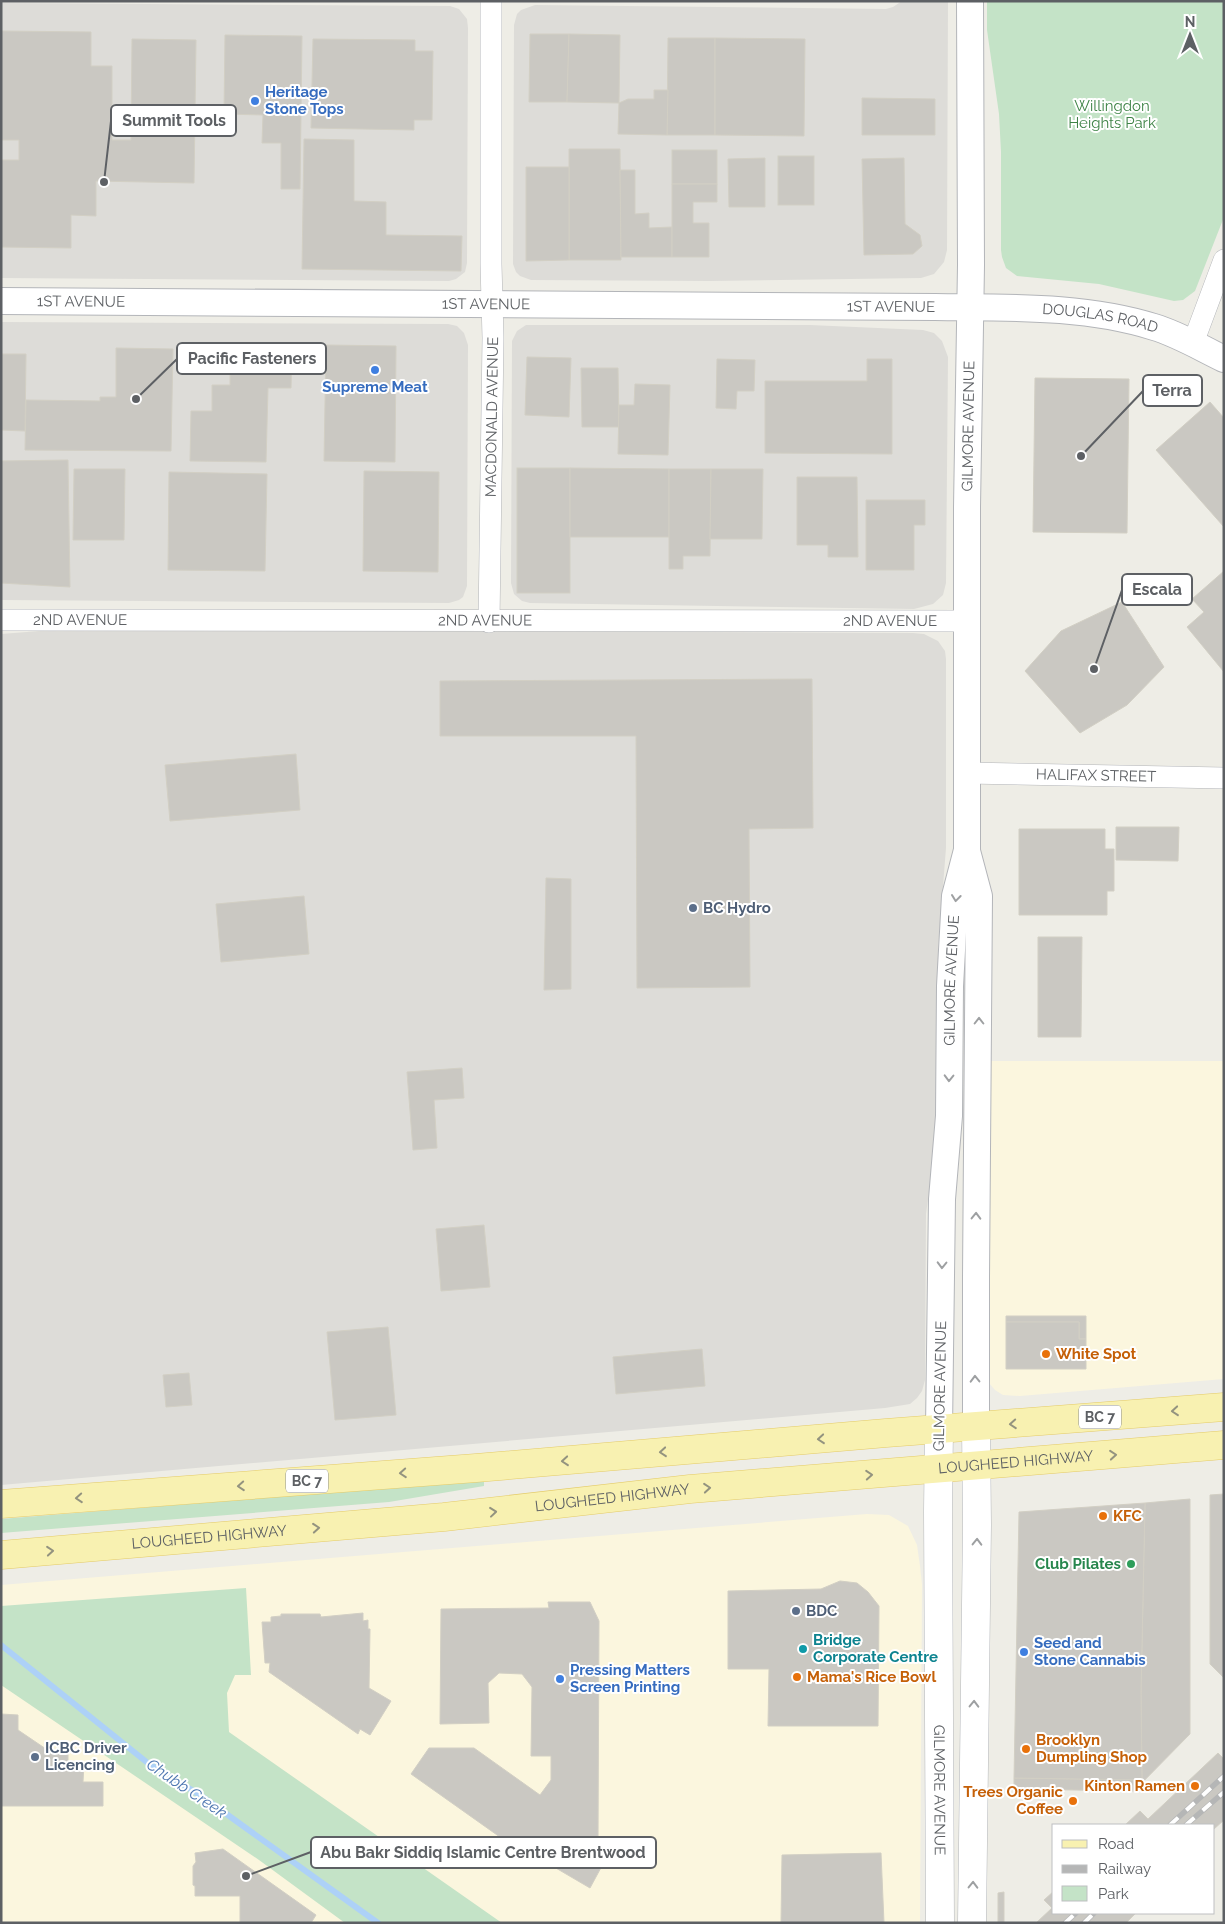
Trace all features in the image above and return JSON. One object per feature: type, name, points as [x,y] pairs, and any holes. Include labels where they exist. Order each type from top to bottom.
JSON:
[{"type":"main road","name":"BC 7","points":[[1,1504],[1224,1407]]},
{"type":"main road","name":"GILMORE AVENUE","points":[[972,1923],[976,1427]]},
{"type":"main road","name":"GILMORE AVENUE","points":[[939,1429],[940,1923]]},
{"type":"main road","name":"LOUGHEED HIGHWAY","points":[[1,1555],[444,1517],[690,1489],[1224,1446]]},
{"type":"street","name":"MACDONALD AVENUE","points":[[489,622],[494,304],[491,264],[491,1]]},
{"type":"street","name":"GILMORE AVENUE","points":[[970,1],[971,307],[967,621],[967,850],[979,896],[976,1427]]},
{"type":"street","points":[[1193,343],[1224,260]]},
{"type":"street","name":"1ST AVENUE","points":[[1,301],[971,307]]},
{"type":"street","name":"DOUGLAS ROAD","points":[[971,307],[1069,310],[1107,316],[1155,327],[1224,359]]},
{"type":"street","name":"2ND AVENUE","points":[[1,620],[967,621]]},
{"type":"street","name":"HALIFAX STREET","points":[[967,773],[1224,778]]},
{"type":"street","name":"GILMORE AVENUE","points":[[939,1429],[942,1199],[949,1116],[950,986],[955,896],[967,850]]},
{"type":"shaded area","points":[[902,1],[948,1],[947,250],[944,262],[934,274],[921,278],[709,281],[531,280],[520,276],[516,272],[513,264],[514,25],[517,14],[521,10],[535,5],[886,9]]},
{"type":"shaded area","points":[[1,3],[450,6],[459,9],[467,19],[468,28],[467,263],[465,272],[456,279],[449,281],[1,278]]},
{"type":"shaded area","points":[[1,322],[448,324],[457,326],[464,333],[468,345],[467,586],[463,597],[449,603],[1,600]]},
{"type":"shaded area","points":[[526,325],[810,325],[923,330],[934,333],[942,341],[948,357],[946,583],[943,595],[933,604],[914,609],[530,603],[522,601],[514,594],[511,583],[512,341],[517,331]]},
{"type":"shaded area","points":[[40,631],[913,633],[924,634],[938,641],[945,651],[946,659],[946,848],[938,949],[939,1120],[926,1214],[925,1380],[922,1391],[917,1398],[910,1404],[885,1408],[1,1485],[1,634]]},
{"type":"shaded area","points":[[990,1061],[1224,1061],[1224,1379],[1020,1396],[1003,1395],[989,1383]]},
{"type":"shaded area","points":[[867,1514],[889,1515],[908,1526],[917,1545],[920,1566],[922,1584],[920,1923],[1,1923],[1,1585]]},
{"type":"green space","name":"Willingdon Heights Park","points":[[987,1],[1224,1],[1224,217],[1195,291],[1183,300],[1174,301],[1099,284],[1017,276],[1006,268],[1001,250],[999,114],[987,30]]},
{"type":"green space","points":[[484,1480],[484,1486],[389,1502],[1,1533],[1,1519]]},
{"type":"green space","points":[[246,1588],[251,1675],[235,1675],[227,1693],[229,1732],[502,1923],[345,1923],[259,1860],[1,1685],[1,1606]]},
{"type":"building","points":[[1,31],[91,32],[91,66],[112,66],[112,140],[131,140],[132,39],[196,40],[194,183],[96,181],[96,216],[71,215],[71,248],[1,247],[1,160],[19,160],[19,140],[1,140]]},
{"type":"building","points":[[530,34],[569,34],[567,102],[529,102]]},
{"type":"building","points":[[569,34],[620,35],[619,103],[567,102]]},
{"type":"building","points":[[225,35],[302,36],[300,189],[281,189],[281,143],[262,143],[263,115],[224,114]]},
{"type":"building","points":[[668,38],[715,38],[715,135],[667,135]]},
{"type":"building","points":[[715,38],[805,39],[804,136],[715,135]]},
{"type":"building","points":[[313,39],[415,40],[415,51],[433,51],[432,120],[414,120],[414,130],[311,128]]},
{"type":"building","points":[[654,90],[668,90],[667,135],[618,134],[619,103],[628,99],[654,99]]},
{"type":"building","points":[[862,98],[935,99],[935,135],[862,135]]},
{"type":"building","points":[[304,139],[354,140],[354,201],[386,202],[386,235],[462,236],[461,271],[302,269]]},
{"type":"building","points":[[569,149],[620,149],[621,260],[569,260]]},
{"type":"building","points":[[672,150],[717,150],[717,184],[672,184]]},
{"type":"building","points":[[778,156],[814,156],[814,205],[778,205]]},
{"type":"building","points":[[765,158],[765,207],[729,207],[728,159]]},
{"type":"building","points":[[904,158],[905,224],[920,235],[922,246],[913,254],[864,255],[862,159]]},
{"type":"building","points":[[526,167],[569,167],[569,260],[526,261]]},
{"type":"building","points":[[620,170],[635,170],[635,214],[649,213],[649,228],[672,227],[672,257],[621,257]]},
{"type":"building","points":[[672,184],[717,184],[717,202],[693,202],[693,223],[709,223],[709,257],[672,257]]},
{"type":"building","points":[[326,345],[396,346],[395,462],[324,461]]},
{"type":"building","points":[[116,348],[173,349],[171,451],[25,450],[26,400],[100,401],[100,397],[116,397]]},
{"type":"building","points":[[230,349],[292,350],[291,388],[268,388],[266,462],[190,461],[191,411],[212,411],[212,385],[230,385]]},
{"type":"building","points":[[1,354],[26,354],[25,431],[1,430]]},
{"type":"building","points":[[527,357],[571,358],[569,417],[525,415]]},
{"type":"building","points":[[717,359],[755,360],[754,391],[737,391],[736,409],[716,408]]},
{"type":"building","points":[[867,359],[892,359],[892,454],[765,453],[765,381],[867,381]]},
{"type":"building","points":[[581,368],[618,368],[619,427],[582,427]]},
{"type":"building","points":[[1035,378],[1129,379],[1127,533],[1033,532]]},
{"type":"building","points":[[635,384],[670,385],[668,455],[618,454],[619,405],[634,405]]},
{"type":"building","points":[[1210,402],[1224,418],[1224,527],[1156,450]]},
{"type":"building","points":[[68,460],[70,587],[1,583],[1,461]]},
{"type":"building","points":[[517,468],[570,468],[570,593],[517,593]]},
{"type":"building","points":[[570,468],[669,469],[669,537],[570,537]]},
{"type":"building","points":[[74,469],[125,469],[124,540],[73,540]]},
{"type":"building","points":[[669,469],[711,469],[710,556],[683,556],[683,569],[669,569]]},
{"type":"building","points":[[711,469],[763,469],[762,539],[710,539]]},
{"type":"building","points":[[364,471],[439,472],[438,572],[363,571]]},
{"type":"building","points":[[169,472],[267,474],[265,571],[168,570]]},
{"type":"building","points":[[797,477],[857,477],[858,557],[828,557],[828,545],[797,545]]},
{"type":"building","points":[[866,500],[925,500],[925,525],[914,525],[914,570],[866,570]]},
{"type":"building","points":[[1224,571],[1224,672],[1187,627],[1204,612],[1192,599]]},
{"type":"building","points":[[1122,602],[1164,667],[1127,705],[1080,733],[1025,671],[1061,631]]},
{"type":"building","name":"BC Hydro","points":[[812,679],[813,828],[749,829],[750,987],[637,988],[636,736],[440,736],[440,681]]},
{"type":"building","points":[[296,754],[300,810],[170,821],[165,765]]},
{"type":"building","points":[[1116,827],[1179,827],[1178,861],[1116,860]]},
{"type":"building","points":[[1019,829],[1105,829],[1105,849],[1114,849],[1114,891],[1107,891],[1107,915],[1019,915]]},
{"type":"building","points":[[546,878],[571,879],[571,989],[544,990]]},
{"type":"building","points":[[304,896],[309,954],[221,962],[216,904]]},
{"type":"building","points":[[1038,937],[1082,937],[1081,1037],[1038,1037]]},
{"type":"building","points":[[462,1068],[464,1098],[434,1100],[437,1148],[413,1150],[407,1072]]},
{"type":"building","points":[[484,1225],[490,1287],[441,1291],[436,1229]]},
{"type":"building","points":[[1006,1316],[1086,1316],[1086,1339],[1079,1339],[1079,1322],[1006,1322]]},
{"type":"building","name":"White Spot","points":[[1006,1322],[1079,1322],[1079,1339],[1086,1339],[1086,1369],[1006,1369]]},
{"type":"building","points":[[388,1327],[396,1415],[335,1420],[327,1332]]},
{"type":"building","points":[[702,1349],[705,1386],[616,1394],[613,1357]]},
{"type":"building","points":[[189,1373],[192,1405],[166,1407],[163,1375]]},
{"type":"building","points":[[1224,1494],[1224,1678],[1210,1664],[1210,1495]]},
{"type":"building","points":[[1190,1499],[1190,1734],[1134,1791],[1014,1789],[1014,1778],[1142,1780],[1141,1693],[1145,1503]]},
{"type":"building","points":[[1145,1503],[1141,1693],[1142,1780],[1014,1778],[1019,1512]]},
{"type":"building","name":"Bridge Corporate Centre","points":[[840,1581],[857,1583],[868,1592],[879,1606],[878,1726],[768,1726],[769,1669],[728,1669],[728,1591],[821,1589]]},
{"type":"building","points":[[548,1602],[590,1602],[599,1621],[598,1843],[610,1851],[590,1888],[549,1864],[547,1868],[538,1864],[411,1774],[429,1748],[474,1748],[540,1795],[551,1780],[551,1756],[531,1756],[532,1687],[522,1674],[499,1673],[488,1683],[489,1723],[440,1724],[441,1609],[549,1608]]},
{"type":"building","points":[[363,1613],[363,1621],[368,1620],[368,1629],[370,1629],[369,1688],[391,1701],[370,1735],[360,1729],[358,1734],[269,1672],[270,1663],[265,1663],[262,1622],[271,1622],[271,1617],[281,1616],[281,1614],[320,1614],[321,1617]]},
{"type":"building","name":"ICBC Driver Licencing","points":[[1,1714],[18,1715],[18,1730],[49,1751],[68,1751],[68,1763],[84,1764],[83,1782],[103,1782],[103,1806],[1,1806]]},
{"type":"building","points":[[1218,1753],[1224,1759],[1224,1820],[1215,1828],[1215,1824],[1126,1824],[1140,1811],[1148,1819]]},
{"type":"building","points":[[223,1849],[316,1915],[311,1923],[240,1923],[240,1896],[195,1896],[193,1866],[196,1862],[195,1853]]},
{"type":"building","points":[[881,1853],[884,1923],[781,1923],[782,1855]]},
{"type":"building","points":[[1004,1892],[1004,1923],[998,1923],[998,1893]]},
{"type":"building","points":[[1052,1893],[1052,1908],[1044,1900]]},
{"type":"building","points":[[1052,1908],[1052,1914],[1135,1914],[1126,1923],[1036,1923]]},
{"type":"waterway","name":"Chubb Creek","points":[[1,1645],[149,1764],[200,1795],[378,1923]]},
{"type":"railway","points":[[1171,1824],[1224,1776]]},
{"type":"railway","points":[[1187,1824],[1224,1792]]},
{"type":"railway","points":[[1065,1923],[1075,1914]]},
{"type":"railway","points":[[1084,1923],[1093,1914]]},
{"type":"place","name":"Heritage Stone Tops","points":[[255,101]]},
{"type":"place","name":"Summit Tools","points":[[104,182]]},
{"type":"place","name":"Supreme Meat","points":[[375,370]]},
{"type":"place","name":"Pacific Fasteners","points":[[136,399]]},
{"type":"place","name":"Terra","points":[[1081,456]]},
{"type":"place","name":"Escala","points":[[1094,669]]},
{"type":"place","name":"BC Hydro","points":[[693,908]]},
{"type":"place","name":"White Spot","points":[[1046,1354]]},
{"type":"place","name":"KFC","points":[[1103,1516]]},
{"type":"place","name":"Club Pilates","points":[[1131,1564]]},
{"type":"place","name":"BDC","points":[[796,1611]]},
{"type":"place","name":"Bridge Corporate Centre","points":[[803,1649]]},
{"type":"place","name":"Seed and Stone Cannabis","points":[[1024,1652]]},
{"type":"place","name":"Mama's Rice Bowl","points":[[797,1677]]},
{"type":"place","name":"Pressing Matters Screen Printing","points":[[560,1679]]},
{"type":"place","name":"Brooklyn Dumpling Shop","points":[[1026,1749]]},
{"type":"place","name":"ICBC Driver Licencing","points":[[35,1757]]},
{"type":"place","name":"Kinton Ramen","points":[[1195,1786]]},
{"type":"place","name":"Trees Organic Coffee","points":[[1073,1801]]},
{"type":"place","name":"Abu Bakr Siddiq Islamic Centre Brentwood","points":[[246,1876]]}]
